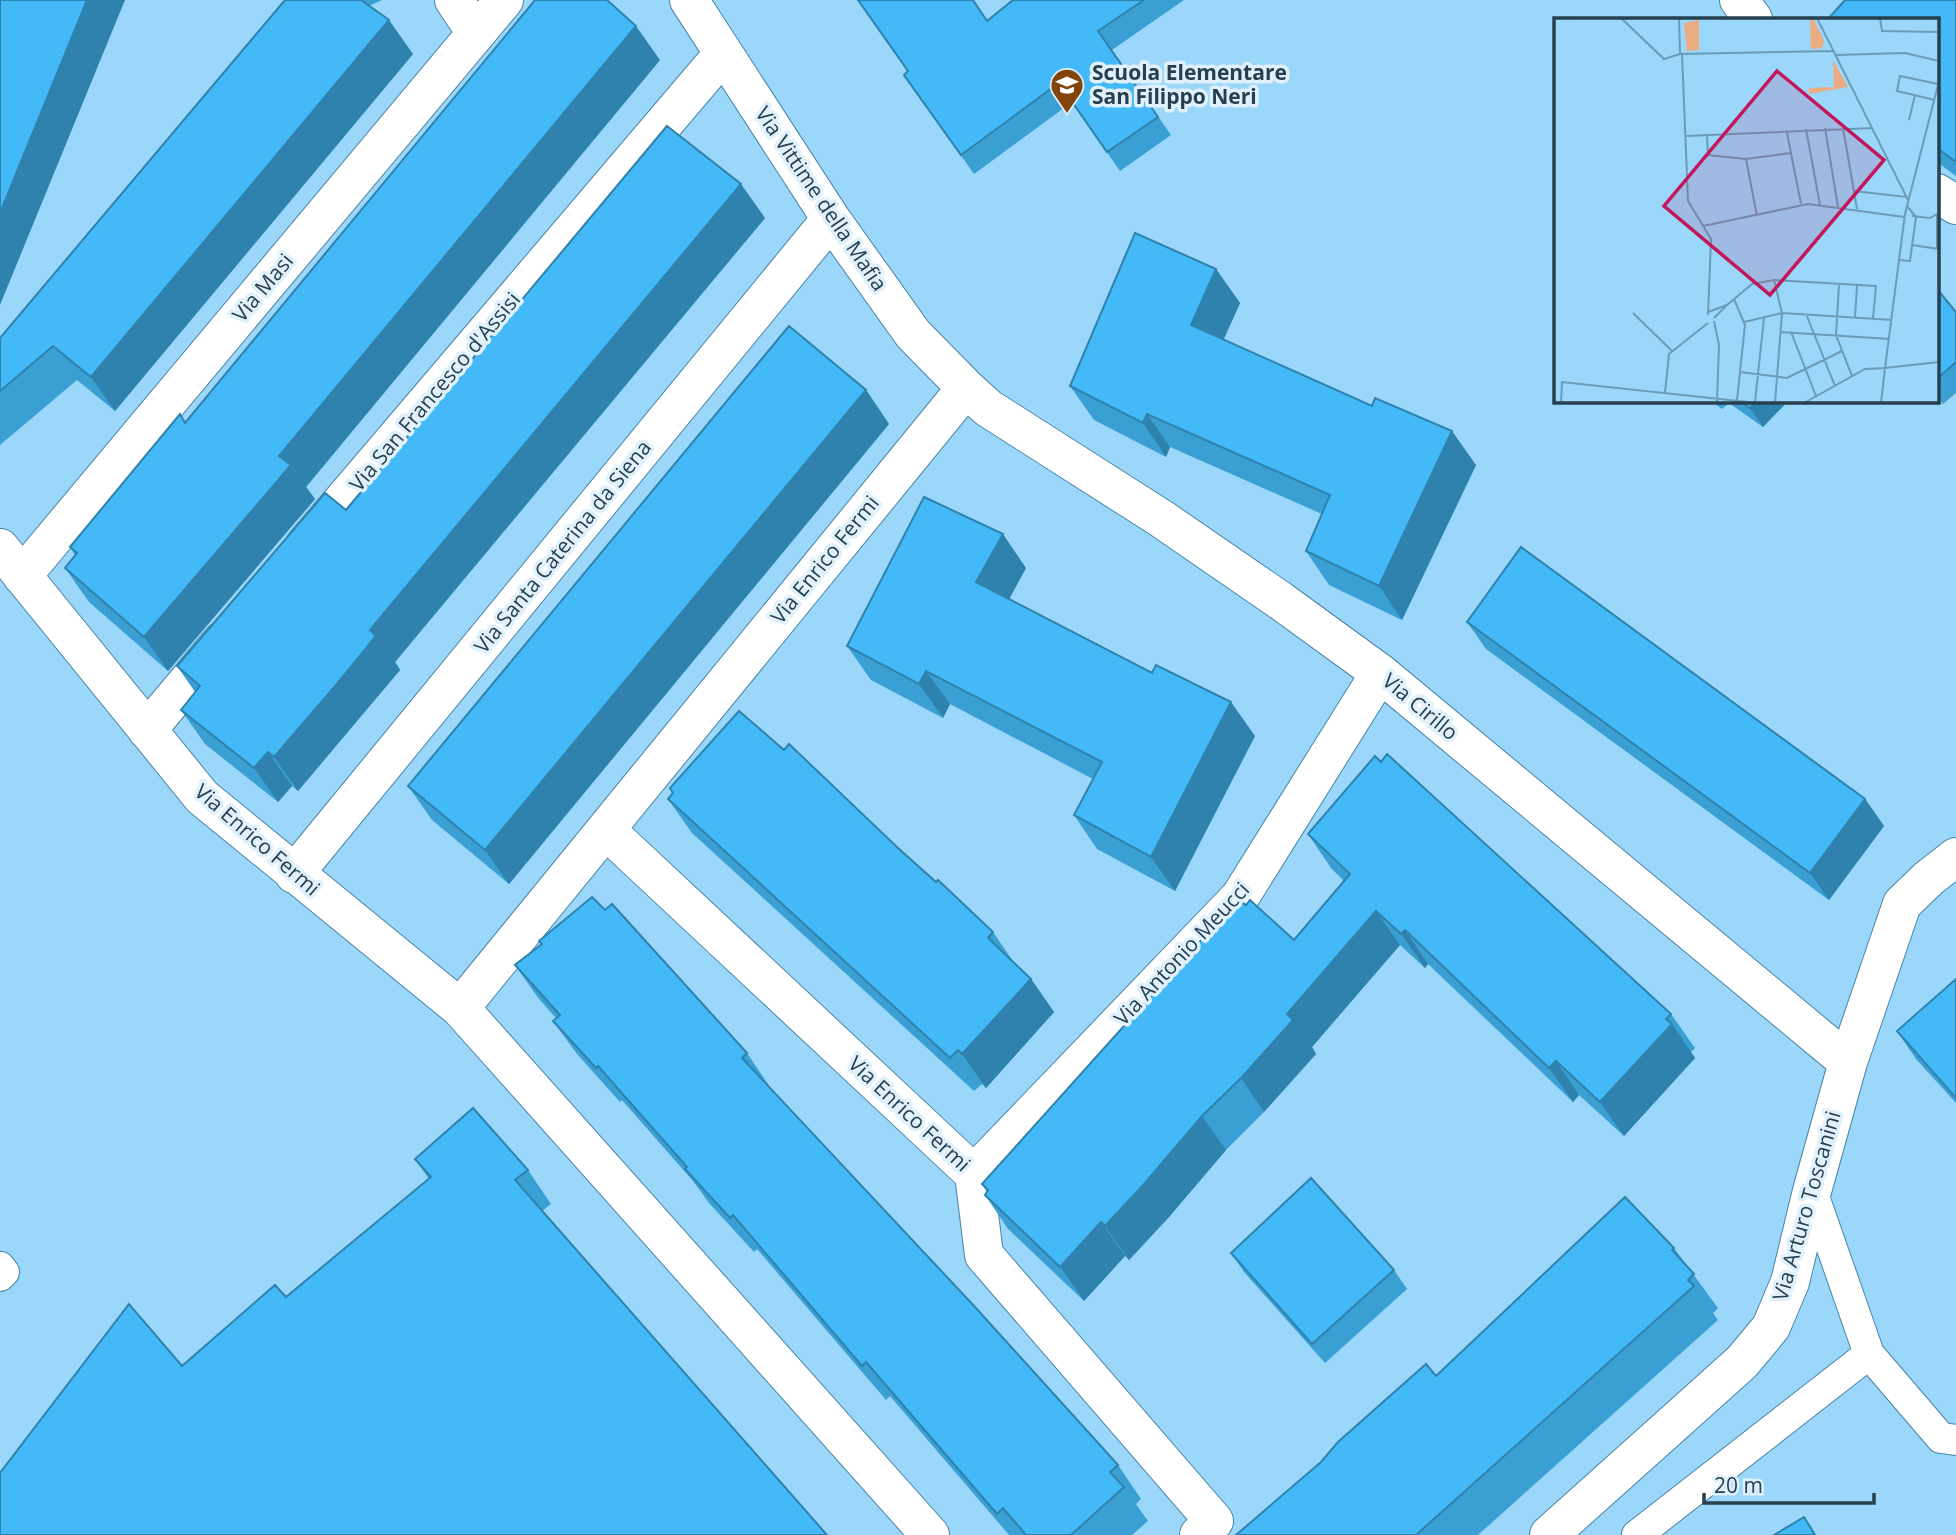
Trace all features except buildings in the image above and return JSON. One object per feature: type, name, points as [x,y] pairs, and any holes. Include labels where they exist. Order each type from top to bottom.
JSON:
[{"type":"street","points":[[454,0],[476,33]]},
{"type":"street","name":"Via Masi","points":[[11,562],[504,0]]},
{"type":"street","name":"Via Vittime della Mafia","points":[[689,0],[831,219],[913,334],[966,388]]},
{"type":"street","points":[[1739,0],[1752,18]]},
{"type":"street","name":"Via San Francesco d'Assisi","points":[[282,572],[723,54]]},
{"type":"street","points":[[1938,194],[1956,205]]},
{"type":"street","name":"Via Santa Caterina da Siena","points":[[294,874],[831,219]]},
{"type":"street","name":"Via Enrico Fermi","points":[[460,1008],[966,388]]},
{"type":"street","name":"Via Cirillo","points":[[966,388],[988,408],[1162,519],[1380,673],[1847,1062]]},
{"type":"street","name":"Via Enrico Fermi","points":[[11,562],[202,797],[460,1008],[930,1535]]},
{"type":"street","points":[[147,730],[246,614]]},
{"type":"street","name":"Via Antonio Meucci","points":[[974,1174],[1240,897],[1380,673]]},
{"type":"street","name":"Via Enrico Fermi","points":[[606,830],[974,1174],[984,1255],[1214,1521],[1199,1535]]},
{"type":"street","name":"Via Arturo Toscanini","points":[[1549,1535],[1742,1362],[1770,1327],[1790,1282],[1847,1062],[1902,904],[1956,857]]},
{"type":"lane","points":[[1812,1191],[1869,1354],[1941,1438],[1956,1440]]},
{"type":"lane","points":[[0,1267],[4,1272],[0,1276]]},
{"type":"lane","points":[[1637,1535],[1869,1354]]},
{"type":"place","name":"Scuola Elementare San Filippo Neri","points":[[1067,115]]}]
